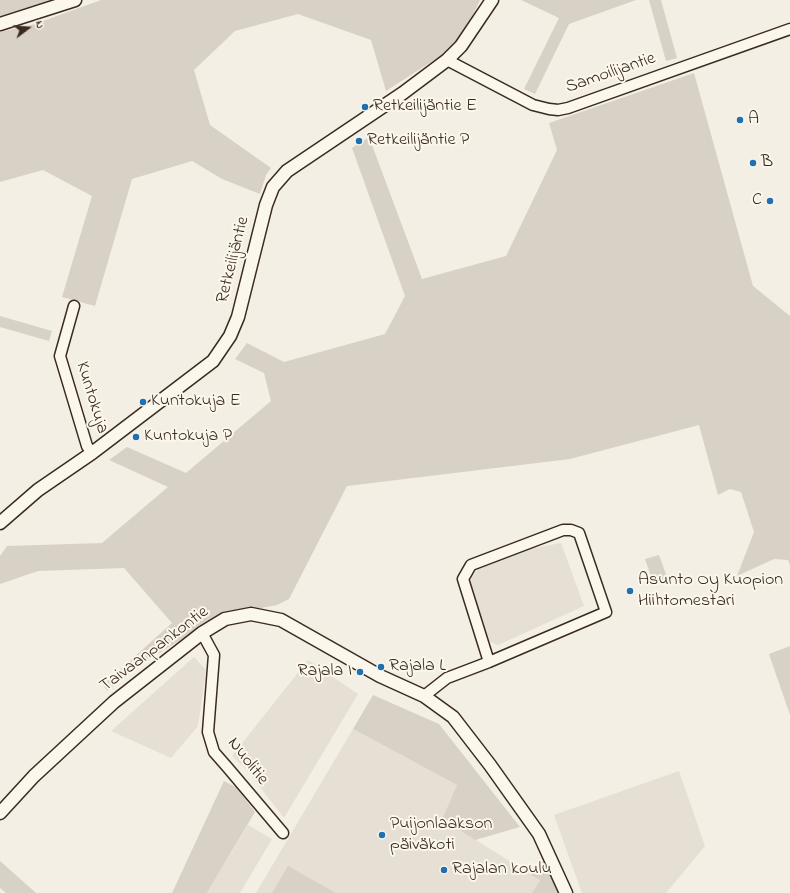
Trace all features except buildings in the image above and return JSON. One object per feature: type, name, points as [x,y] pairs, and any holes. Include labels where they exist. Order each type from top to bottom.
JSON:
[{"type":"street","points":[[0,24],[75,0]]},
{"type":"street","name":"Retkeilijäntie","points":[[0,523],[38,490],[92,453],[213,361],[222,349],[238,317],[273,187],[286,171],[403,94],[447,60],[461,46],[492,0]]},
{"type":"street","name":"Samoilijantie","points":[[447,60],[533,105],[549,110],[558,110],[568,108],[790,29]]},
{"type":"street","name":"Kuntokuja","points":[[74,306],[60,356],[87,446],[92,453]]},
{"type":"street","points":[[424,696],[446,678],[489,662],[606,612],[579,533],[571,530],[563,530],[471,565],[463,579],[489,662]]},
{"type":"street","name":"Taivaanpankontie","points":[[0,814],[34,776],[114,702],[202,633],[225,619],[251,614],[281,620],[380,676],[424,696],[453,717],[490,764],[538,834],[566,893]]},
{"type":"street","name":"Nuolitie","points":[[202,633],[214,655],[208,732],[214,752],[282,833]]},
{"type":"shaded area","points":[[0,0],[54,0],[0,18]]},
{"type":"shaded area","points":[[101,0],[480,0],[459,44],[386,91],[371,40],[298,14],[235,31],[194,70],[210,125],[271,168],[266,175],[260,194],[222,179],[192,161],[132,179],[95,306],[62,297],[92,196],[43,170],[0,182],[0,32],[35,24]]},
{"type":"shaded area","points":[[521,0],[636,0],[569,24],[535,94],[524,89],[559,18]]},
{"type":"shaded area","points":[[649,0],[661,0],[677,58],[666,61]]},
{"type":"shaded area","points":[[694,73],[753,286],[790,316],[790,565],[788,560],[774,559],[737,576],[754,532],[741,492],[730,489],[718,495],[699,425],[570,459],[347,486],[289,599],[277,605],[219,616],[145,662],[107,691],[103,685],[172,623],[124,568],[38,571],[0,584],[0,556],[7,546],[102,543],[168,487],[109,460],[127,447],[186,473],[271,401],[264,373],[235,359],[247,343],[284,362],[385,334],[405,296],[352,148],[369,137],[422,279],[506,256],[557,150],[549,123]]},
{"type":"shaded area","points":[[0,316],[52,331],[49,341],[0,327]]},
{"type":"shaded area","points":[[561,543],[584,606],[498,645],[489,641],[468,584],[485,558]]},
{"type":"shaded area","points":[[659,555],[668,580],[654,585],[645,559]]},
{"type":"shaded area","points":[[790,646],[790,715],[769,654]]},
{"type":"shaded area","points":[[194,657],[206,670],[198,726],[171,758],[111,731]]},
{"type":"shaded area","points":[[308,660],[358,694],[284,818],[246,769],[232,756]]},
{"type":"shaded area","points":[[373,695],[439,724],[520,827],[475,840],[442,819],[457,785],[353,729]]},
{"type":"shaded area","points":[[353,729],[457,785],[442,819],[540,880],[532,893],[256,893]]},
{"type":"shaded area","points":[[679,771],[705,846],[666,893],[582,893],[554,815]]},
{"type":"shaded area","points":[[224,781],[237,788],[255,812],[207,893],[172,893]]},
{"type":"shaded area","points":[[248,825],[272,839],[240,893],[207,893]]},
{"type":"shaded area","points":[[0,861],[36,893],[6,893],[0,888]]},
{"type":"shaded area","points":[[543,861],[550,868],[559,893],[532,893],[540,880],[531,875],[534,866]]},
{"type":"shaded area","points":[[288,866],[334,892],[334,893],[272,893]]},
{"type":"place","name":"Retkeilijäntie E","points":[[365,107]]},
{"type":"place","name":"A","points":[[740,120]]},
{"type":"place","name":"Retkeilijäntie P","points":[[359,141]]},
{"type":"place","name":"B","points":[[753,163]]},
{"type":"place","name":"C","points":[[770,201]]},
{"type":"place","name":"Kuntokuja E","points":[[143,402]]},
{"type":"place","name":"Kuntokuja P","points":[[136,437]]},
{"type":"place","name":"Asunto Oy Kuopion Hiihtomestari","points":[[630,591]]},
{"type":"place","name":"Rajala L","points":[[381,667]]},
{"type":"place","name":"Rajala I","points":[[360,672]]},
{"type":"place","name":"Puijonlaakson päiväkoti","points":[[382,835]]},
{"type":"place","name":"Rajalan koulu","points":[[444,870]]}]
